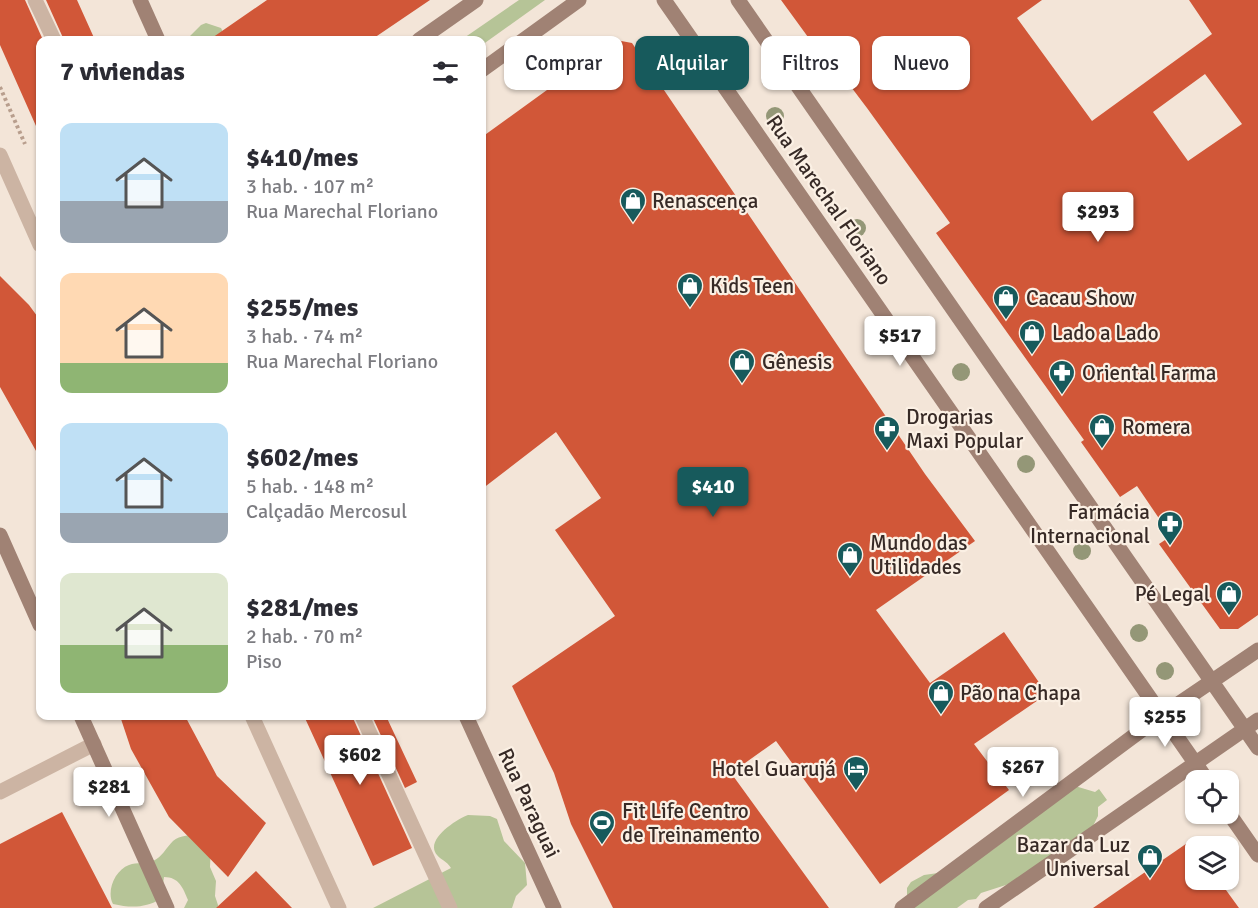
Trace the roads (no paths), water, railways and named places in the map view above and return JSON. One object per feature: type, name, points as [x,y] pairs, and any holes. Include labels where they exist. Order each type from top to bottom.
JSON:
[{"type":"main road","points":[[140,0],[156,36]]},
{"type":"main road","points":[[425,36],[476,0]]},
{"type":"main road","points":[[486,67],[579,0]]},
{"type":"main road","name":"Rua Marechal Floriano","points":[[664,0],[1200,770]]},
{"type":"main road","name":"Rua Marechal Floriano","points":[[738,0],[1258,748]]},
{"type":"main road","points":[[0,535],[36,616]]},
{"type":"main road","points":[[902,908],[1162,715],[1258,650]]},
{"type":"main road","points":[[83,720],[166,908]]},
{"type":"main road","name":"Rua Paraguai","points":[[468,720],[554,908]]},
{"type":"main road","points":[[986,908],[1258,720]]},
{"type":"main road","points":[[1236,824],[1258,855]]},
{"type":"street","points":[[35,0],[52,36]]},
{"type":"street","points":[[0,154],[36,236]]},
{"type":"street","points":[[254,720],[339,908]]},
{"type":"street","points":[[364,720],[450,908]]},
{"type":"street","points":[[0,792],[94,744]]},
{"type":"place","name":"Renascença","points":[[633,224]]},
{"type":"place","name":"Kids Teen","points":[[690,309]]},
{"type":"place","name":"Cacau Show","points":[[1006,321]]},
{"type":"place","name":"Lado a Lado","points":[[1032,356]]},
{"type":"place","name":"Gênesis","points":[[742,385]]},
{"type":"place","name":"Oriental Farma","points":[[1062,396]]},
{"type":"place","name":"Romera","points":[[1102,450]]},
{"type":"place","name":"Drogarias Maxi Popular","points":[[887,452]]},
{"type":"place","name":"Farmácia Internacional","points":[[1170,547]]},
{"type":"place","name":"Mundo das Utilidades","points":[[850,578]]},
{"type":"place","name":"Pé Legal","points":[[1229,617]]},
{"type":"place","name":"Pão na Chapa","points":[[941,716]]},
{"type":"place","name":"Hotel Guarujá","points":[[856,792]]},
{"type":"place","name":"Fit Life Centro de Treinamento","points":[[602,846]]},
{"type":"place","name":"Bazar da Luz Universal","points":[[1150,880]]}]
